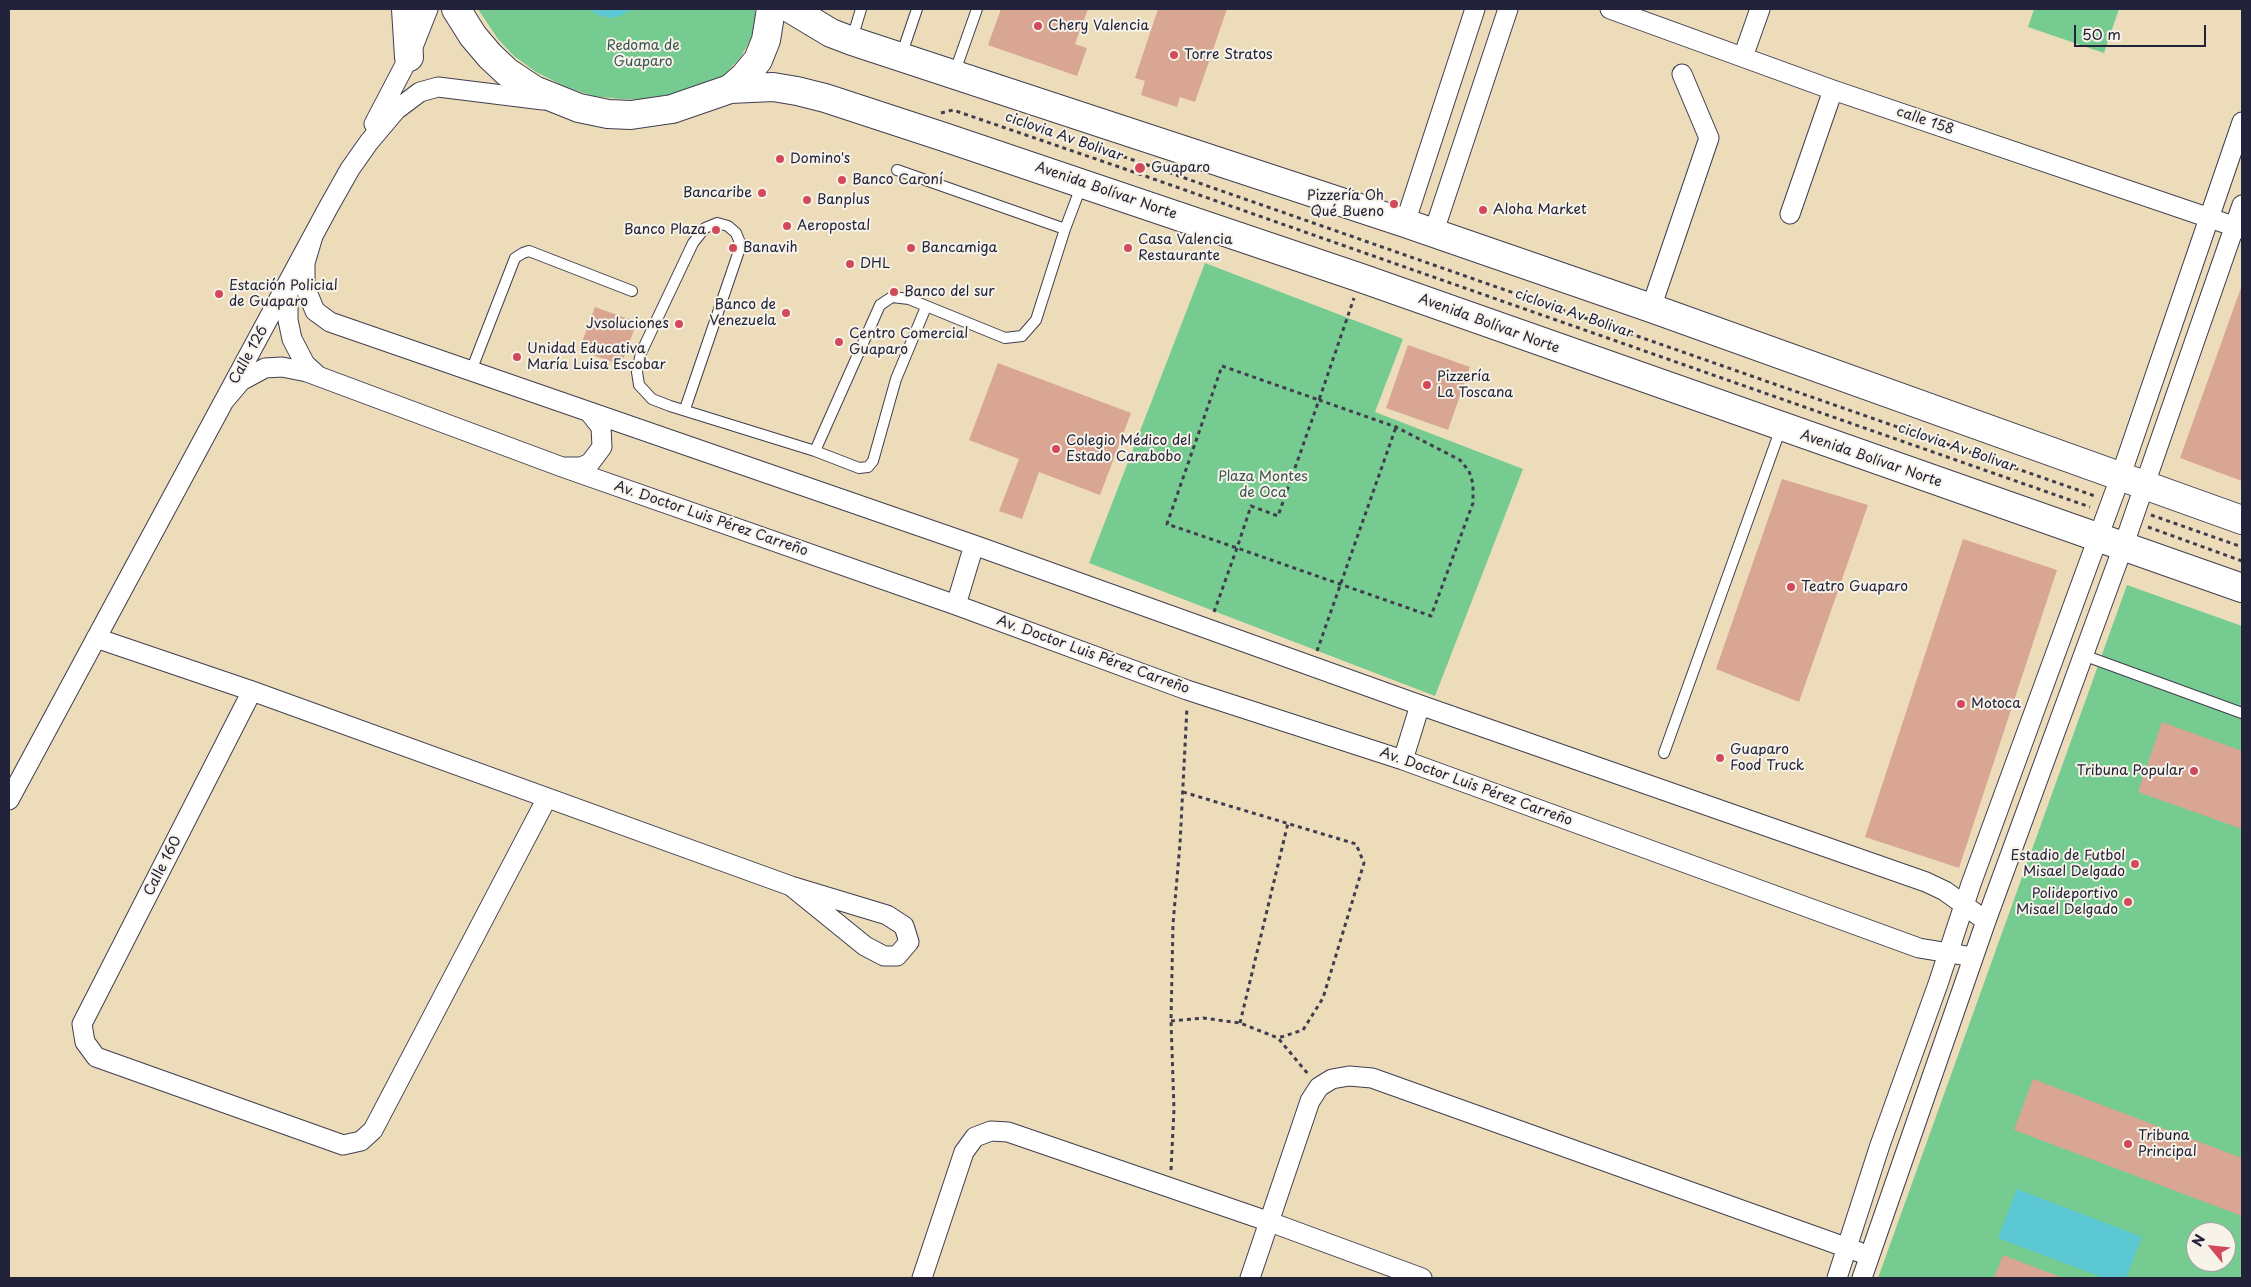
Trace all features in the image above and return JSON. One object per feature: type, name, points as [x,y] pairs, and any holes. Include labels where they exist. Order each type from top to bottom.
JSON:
[{"type":"main road","points":[[406,9],[409,57]]},
{"type":"main road","points":[[456,9],[473,36],[507,72],[534,90],[562,103],[608,114],[631,115],[672,109],[730,89],[744,77],[758,60],[766,40],[771,9]]},
{"type":"main road","points":[[792,9],[816,25],[852,41],[1405,223],[1651,308],[2242,520]]},
{"type":"main road","points":[[828,9],[852,41]]},
{"type":"main road","name":"Avenida Bolívar Norte","points":[[730,89],[773,87],[825,98],[1082,182],[1361,278],[1781,428],[2242,588]]},
{"type":"street","points":[[350,169],[409,57],[428,9]]},
{"type":"street","points":[[1405,223],[1476,9]]},
{"type":"street","points":[[1433,234],[1508,9]]},
{"type":"street","name":"calle 158","points":[[1610,9],[1833,90],[2239,228]]},
{"type":"street","points":[[1743,57],[1760,9]]},
{"type":"street","points":[[1651,308],[1709,138],[1682,74]]},
{"type":"street","name":"Calle 126","points":[[9,800],[350,169],[396,110],[420,92],[438,87],[459,88],[562,103]]},
{"type":"street","points":[[1790,214],[1833,90]]},
{"type":"street","points":[[1862,1278],[1986,921],[2083,655],[2110,542],[2133,480],[2208,217],[2242,122]]},
{"type":"street","points":[[1837,1278],[1880,1145],[1966,905],[1971,884],[2110,542],[2133,480],[2239,228],[2242,205]]},
{"type":"street","points":[[313,236],[305,263],[305,287],[315,311],[330,322],[974,545],[1420,705],[1926,882],[1945,891],[1986,921]]},
{"type":"street","points":[[291,278],[286,294],[292,339],[305,364],[318,376]]},
{"type":"street","name":"Av. Doctor Luis Pérez Carreño","points":[[224,401],[241,381],[265,368],[282,367],[318,376],[562,467],[956,605],[1187,690],[1403,760],[1919,948],[1974,957]]},
{"type":"street","points":[[562,467],[581,467],[597,456],[603,437],[596,418],[589,412]]},
{"type":"street","points":[[956,605],[974,545]]},
{"type":"street","points":[[96,638],[252,691],[791,886],[887,916],[904,926],[909,942],[897,956],[884,956],[865,946],[791,886]]},
{"type":"street","name":"Calle 160","points":[[252,691],[82,1024],[85,1042],[96,1057],[343,1145],[361,1141],[373,1130],[547,798]]},
{"type":"street","points":[[1403,760],[1420,705]]},
{"type":"street","points":[[1250,1278],[1310,1101],[1319,1087],[1332,1079],[1348,1076],[1372,1078],[1870,1257]]},
{"type":"street","points":[[922,1278],[964,1152],[975,1137],[991,1131],[1008,1132],[1270,1222],[1422,1278]]},
{"type":"lane","points":[[852,41],[861,9]]},
{"type":"lane","points":[[900,57],[917,9]]},
{"type":"lane","points":[[954,74],[977,9]]},
{"type":"lane","points":[[897,170],[1064,229]]},
{"type":"lane","points":[[815,451],[880,305],[892,297],[909,299],[1005,338],[1022,336],[1036,320],[1064,229],[1082,182]]},
{"type":"lane","points":[[686,409],[741,245],[736,233],[728,226],[716,223],[705,228],[694,243],[642,353],[637,372],[639,385],[652,399],[815,451],[859,468],[868,467],[873,461],[896,379],[926,307]]},
{"type":"lane","points":[[471,371],[515,258],[523,252],[529,251],[632,291]]},
{"type":"lane","points":[[1664,753],[1781,428]]},
{"type":"lane","points":[[2083,655],[2242,713]]},
{"type":"path","name":"ciclovia Av Bolivar","points":[[934,114],[953,110],[2098,510]]},
{"type":"path","name":"ciclovia Av Bolivar","points":[[1084,143],[2103,498]]},
{"type":"path","points":[[1208,629],[1251,506],[1278,516],[1361,278]]},
{"type":"path","points":[[1222,366],[1319,400],[1396,427],[1460,460],[1469,471],[1474,484],[1472,503],[1431,616],[1167,524],[1222,366]]},
{"type":"path","points":[[1312,666],[1396,427]]},
{"type":"path","points":[[2150,515],[2242,547]]},
{"type":"path","points":[[2143,526],[2242,561]]},
{"type":"path","points":[[1170,1188],[1174,1109],[1171,1021],[1173,924],[1183,792],[1187,690]]},
{"type":"path","points":[[1183,792],[1356,844],[1364,863],[1323,998],[1303,1030],[1278,1038]]},
{"type":"path","points":[[1240,1023],[1288,823]]},
{"type":"path","points":[[1171,1021],[1203,1018],[1240,1023],[1278,1038],[1319,1087]]},
{"type":"green space","name":"Redoma de Guaparo","points":[[478,9],[755,9],[755,18],[751,39],[740,58],[722,77],[700,89],[650,100],[593,96],[564,86],[536,72],[514,56],[498,39]]},
{"type":"green space","points":[[2034,9],[2119,9],[2104,53],[2028,27]]},
{"type":"green space","name":"Plaza Montes de Oca","points":[[1205,263],[1403,339],[1375,412],[1523,469],[1435,696],[1089,563]]},
{"type":"green space","name":"Polideportivo Misael Delgado","points":[[2127,585],[2242,626],[2242,1278],[1878,1278]]},
{"type":"water","points":[[588,9],[632,9],[612,18],[601,16]]},
{"type":"water","points":[[2017,1189],[2142,1237],[2126,1278],[2104,1278],[1998,1238]]},
{"type":"building","name":"Chery Valencia","points":[[1001,9],[1088,9],[1075,44],[1087,48],[1077,76],[988,45]]},
{"type":"building","points":[[1158,9],[1227,9],[1195,102],[1180,97],[1177,107],[1141,95],[1145,81],[1135,78]]},
{"type":"building","points":[[2242,285],[2242,481],[2180,458]]},
{"type":"building","points":[[595,307],[637,322],[621,365],[579,350]]},
{"type":"building","points":[[1408,345],[1470,367],[1448,430],[1386,408]]},
{"type":"building","name":"Colegio Médico del Estado Carabobo","points":[[998,363],[1131,413],[1100,495],[1039,472],[1022,519],[999,511],[1019,459],[969,440]]},
{"type":"building","name":"Teatro Guaparo","points":[[1782,479],[1868,505],[1799,702],[1716,669]]},
{"type":"building","name":"Motoca","points":[[1963,539],[2057,570],[1959,868],[1865,837]]},
{"type":"building","name":"Tribuna Popular","points":[[2162,722],[2242,751],[2242,829],[2138,792]]},
{"type":"building","name":"Tribuna Principal","points":[[2033,1079],[2242,1158],[2242,1216],[2014,1130]]},
{"type":"building","points":[[2003,1255],[2063,1278],[1994,1278]]},
{"type":"place","name":"Chery Valencia","points":[[1038,26]]},
{"type":"place","name":"Torre Stratos","points":[[1174,55]]},
{"type":"place","name":"Domino's","points":[[780,159]]},
{"type":"place","name":"Guaparo","points":[[1140,168]]},
{"type":"place","name":"Banco Caroní","points":[[842,180]]},
{"type":"place","name":"Bancaribe","points":[[762,193]]},
{"type":"place","name":"Banplus","points":[[807,200]]},
{"type":"place","name":"Pizzería Oh Qué Bueno","points":[[1394,204]]},
{"type":"place","name":"Aloha Market","points":[[1483,210]]},
{"type":"place","name":"Aeropostal","points":[[787,226]]},
{"type":"place","name":"Banco Plaza","points":[[716,230]]},
{"type":"place","name":"Banavih","points":[[733,248]]},
{"type":"place","name":"Bancamiga","points":[[911,248]]},
{"type":"place","name":"Casa Valencia Restaurante","points":[[1128,248]]},
{"type":"place","name":"DHL","points":[[850,264]]},
{"type":"place","name":"Banco del sur","points":[[894,292]]},
{"type":"place","name":"Estación Policial de Guaparo","points":[[219,294]]},
{"type":"place","name":"Banco de Venezuela","points":[[786,313]]},
{"type":"place","name":"Jvsoluciones","points":[[679,324]]},
{"type":"place","name":"Centro Comercial Guaparo","points":[[839,342]]},
{"type":"place","name":"Unidad Educativa María Luisa Escobar","points":[[517,357]]},
{"type":"place","name":"Pizzería La Toscana","points":[[1427,385]]},
{"type":"place","name":"Colegio Médico del Estado Carabobo","points":[[1056,449]]},
{"type":"place","name":"Teatro Guaparo","points":[[1791,587]]},
{"type":"place","name":"Motoca","points":[[1961,704]]},
{"type":"place","name":"Guaparo Food Truck","points":[[1720,758]]},
{"type":"place","name":"Tribuna Popular","points":[[2194,771]]},
{"type":"place","name":"Estadio de Futbol Misael Delgado","points":[[2135,864]]},
{"type":"place","name":"Polideportivo Misael Delgado","points":[[2128,902]]},
{"type":"place","name":"Tribuna Principal","points":[[2128,1144]]}]
